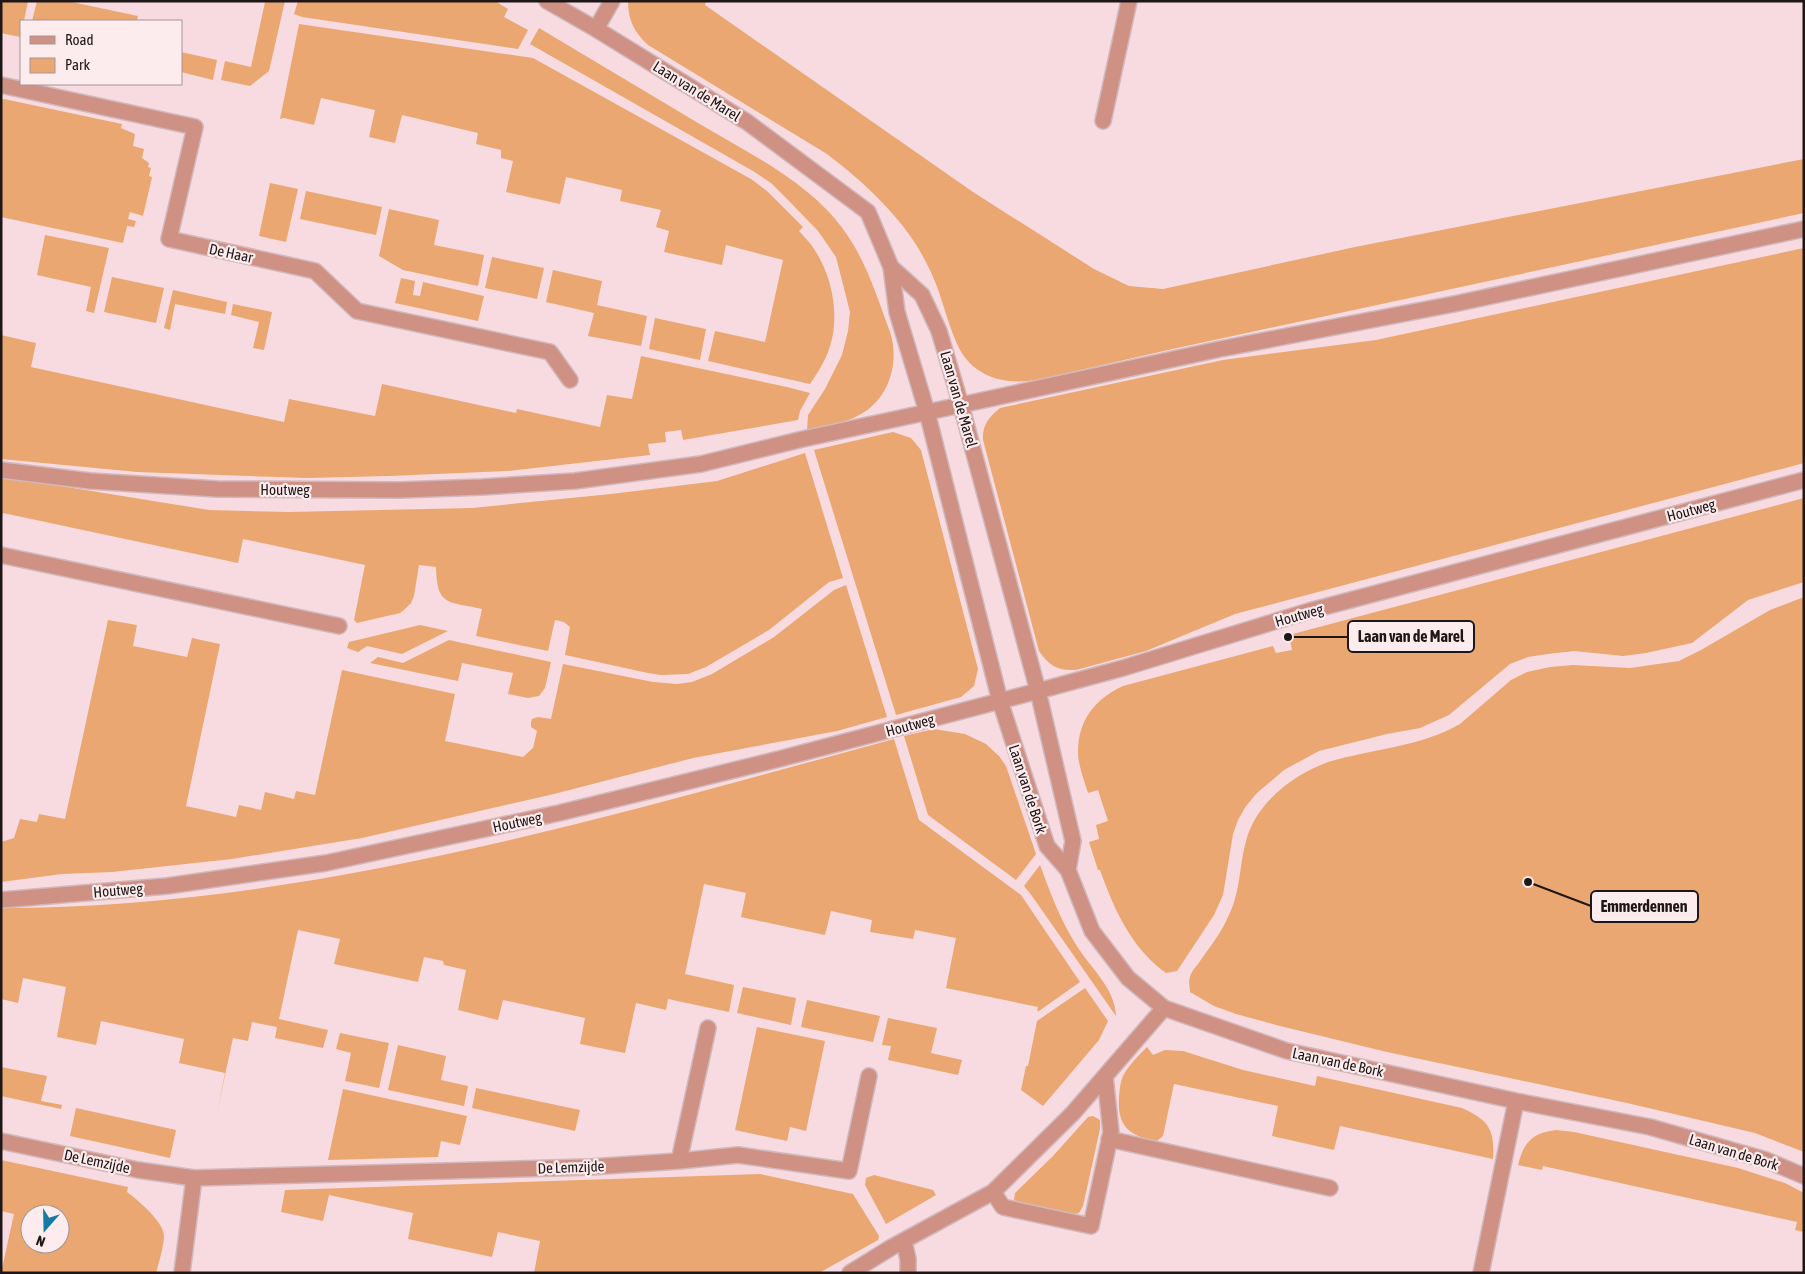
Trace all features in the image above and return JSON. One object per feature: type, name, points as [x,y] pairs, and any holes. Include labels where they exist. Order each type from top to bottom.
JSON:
[{"type":"street","name":"Laan van de Marel","points":[[547,1],[748,122],[868,212],[891,267],[897,312],[927,412],[1000,701]]},
{"type":"street","points":[[596,29],[612,1]]},
{"type":"street","points":[[1103,121],[1129,1]]},
{"type":"street","name":"De Haar","points":[[1,86],[194,126],[169,239],[315,271],[357,311],[550,352],[570,380]]},
{"type":"street","name":"Houtweg","points":[[1,470],[90,480],[217,489],[400,490],[482,487],[574,480],[701,464],[803,439],[1220,349],[1492,296],[1804,229]]},
{"type":"street","name":"Laan van de Marel","points":[[891,267],[922,295],[939,331],[961,405],[1038,691]]},
{"type":"street","name":"Houtweg","points":[[1,900],[167,886],[326,863],[560,813],[779,759],[1038,691],[1123,668],[1310,611],[1804,480]]},
{"type":"street","points":[[1,555],[339,626]]},
{"type":"street","name":"Laan van de Bork","points":[[1038,691],[1072,841],[1068,870]]},
{"type":"street","name":"Laan van de Bork","points":[[1000,701],[1047,846],[1068,870],[1092,931],[1128,978],[1164,1008],[1287,1051],[1516,1101],[1650,1127],[1766,1160],[1804,1176]]},
{"type":"street","points":[[850,1273],[993,1192],[1073,1113],[1164,1008]]},
{"type":"street","points":[[679,1161],[708,1028]]},
{"type":"street","name":"De Lemzijde","points":[[1,1141],[138,1170],[194,1178],[590,1167],[738,1155],[849,1171],[869,1076]]},
{"type":"street","points":[[993,1192],[1003,1207],[1091,1226],[1111,1132],[1105,1076]]},
{"type":"street","points":[[1481,1273],[1516,1101]]},
{"type":"street","points":[[1109,1139],[1330,1188]]},
{"type":"street","points":[[182,1273],[194,1178]]},
{"type":"street","points":[[904,1241],[908,1259],[908,1273]]},
{"type":"green space","points":[[1,1],[28,1],[24,20],[20,20],[20,37],[1,33]]},
{"type":"green space","points":[[37,1],[67,1],[138,16],[137,20],[32,20]]},
{"type":"green space","points":[[262,1],[285,1],[269,71],[250,86],[221,80],[225,61],[251,67],[265,2]]},
{"type":"green space","points":[[298,1],[495,1],[508,9],[504,17],[528,30],[518,49],[302,17],[294,14]]},
{"type":"green space","points":[[628,1],[706,1],[705,5],[973,192],[1094,269],[1129,286],[1163,289],[1355,247],[1804,159],[1804,213],[1041,379],[1029,381],[1005,380],[994,378],[984,373],[966,359],[955,340],[930,269],[908,233],[876,196],[827,154],[648,45],[633,25],[629,14]]},
{"type":"green space","points":[[299,24],[533,58],[751,179],[767,191],[803,227],[799,231],[811,244],[820,259],[830,283],[834,309],[833,334],[826,356],[810,384],[708,361],[715,331],[765,342],[783,260],[726,245],[722,265],[664,252],[669,231],[656,227],[661,210],[620,201],[622,190],[566,177],[560,204],[506,192],[513,161],[501,158],[501,150],[476,144],[478,133],[402,115],[395,143],[369,137],[375,110],[321,98],[314,125],[284,118],[280,119]]},
{"type":"green space","points":[[539,28],[776,169],[795,182],[829,212],[851,241],[865,266],[893,344],[893,367],[890,379],[879,399],[871,407],[848,420],[807,430],[808,415],[825,389],[842,355],[848,331],[850,312],[836,257],[818,231],[771,183],[753,171],[530,44]]},
{"type":"green space","points":[[182,52],[217,60],[213,80],[182,72]]},
{"type":"green space","points":[[4,99],[122,124],[121,128],[135,134],[133,146],[144,149],[142,158],[149,163],[148,167],[151,168],[149,176],[152,177],[143,216],[130,212],[128,219],[136,221],[134,227],[127,226],[123,243],[1,217],[1,100]]},
{"type":"green space","points":[[270,183],[298,189],[286,242],[259,236]]},
{"type":"green space","points":[[306,191],[382,207],[376,235],[300,219]]},
{"type":"green space","points":[[389,209],[439,220],[434,245],[484,255],[478,286],[403,270],[379,256]]},
{"type":"green space","points":[[45,235],[109,248],[94,313],[86,311],[91,287],[37,275]]},
{"type":"green space","points":[[1804,248],[1804,463],[1235,614],[1146,651],[1076,670],[1064,670],[1050,664],[1039,651],[983,440],[987,422],[1000,408],[1223,360],[1376,340]]},
{"type":"green space","points":[[492,257],[544,268],[537,299],[485,288]]},
{"type":"green space","points":[[553,270],[602,281],[597,305],[647,316],[641,346],[588,336],[594,313],[546,302]]},
{"type":"green space","points":[[112,277],[164,288],[156,323],[104,312]]},
{"type":"green space","points":[[401,278],[415,281],[413,295],[420,296],[423,282],[484,296],[478,321],[395,303]]},
{"type":"green space","points":[[173,290],[227,302],[225,314],[175,304],[170,330],[164,328]]},
{"type":"green space","points":[[233,304],[272,312],[264,350],[253,348],[259,322],[231,315]]},
{"type":"green space","points":[[655,318],[706,329],[700,360],[649,349]]},
{"type":"green space","points":[[1,335],[36,343],[31,367],[284,422],[289,399],[375,416],[382,384],[516,413],[517,409],[600,427],[607,395],[632,399],[641,356],[810,393],[800,411],[798,420],[683,440],[681,430],[665,432],[666,442],[648,444],[650,455],[507,471],[389,476],[307,478],[137,472],[1,459]]},
{"type":"green space","points":[[893,432],[911,438],[921,450],[978,669],[974,686],[961,697],[896,715],[814,450]]},
{"type":"green space","points":[[805,453],[843,578],[829,582],[769,630],[706,667],[688,674],[661,675],[648,673],[565,655],[570,627],[564,622],[555,620],[548,651],[476,636],[482,609],[453,603],[442,596],[437,580],[436,567],[419,565],[414,596],[411,603],[400,613],[357,623],[354,620],[365,565],[243,539],[238,563],[3,513],[1,521],[1,478],[209,510],[289,512],[472,508],[717,481]]},
{"type":"green space","points":[[1804,498],[1804,582],[1748,600],[1692,643],[1623,656],[1574,651],[1528,657],[1510,664],[1449,715],[1420,728],[1319,751],[1284,770],[1257,793],[1246,806],[1233,834],[1223,895],[1214,915],[1177,971],[1166,973],[1133,940],[1111,899],[1100,870],[1098,870],[1089,842],[1099,839],[1096,825],[1108,821],[1098,790],[1088,793],[1078,757],[1081,730],[1085,720],[1096,704],[1113,691],[1123,686],[1273,646],[1276,653],[1292,650],[1289,635]]},
{"type":"green space","points":[[846,585],[887,717],[837,731],[693,758],[554,794],[362,838],[232,859],[112,872],[62,874],[1,882],[1,842],[14,838],[20,819],[37,822],[39,814],[65,819],[108,620],[137,625],[133,646],[187,657],[192,638],[220,644],[186,806],[236,817],[239,805],[261,810],[265,792],[294,799],[296,791],[315,795],[342,670],[455,694],[445,741],[523,757],[533,748],[537,731],[531,727],[532,719],[538,717],[551,719],[563,664],[653,682],[677,684],[692,682],[712,674],[774,637],[834,590]]},
{"type":"green space","points":[[1804,597],[1804,1152],[1755,1133],[1627,1103],[1387,1052],[1280,1026],[1214,1006],[1190,992],[1189,980],[1191,973],[1224,925],[1231,910],[1237,892],[1243,854],[1250,830],[1265,804],[1276,793],[1301,775],[1328,762],[1412,743],[1445,732],[1460,724],[1511,680],[1527,672],[1573,665],[1630,668],[1679,661],[1770,610]]},
{"type":"green space","points":[[420,625],[448,631],[402,654],[367,646],[358,652],[347,648],[349,642]]},
{"type":"green space","points":[[449,640],[551,662],[545,688],[539,696],[528,698],[508,694],[513,673],[462,663],[458,681],[370,663],[378,657],[403,663]]},
{"type":"green space","points":[[934,729],[965,734],[986,744],[999,756],[1006,766],[1036,854],[1016,880],[928,815],[904,736]]},
{"type":"green space","points":[[894,739],[919,820],[1021,895],[1080,982],[1039,1011],[1037,1011],[1038,1007],[946,988],[956,938],[915,930],[913,939],[870,932],[872,920],[831,911],[825,935],[741,917],[746,893],[704,884],[685,974],[734,985],[729,1012],[668,999],[666,1010],[636,1003],[625,1053],[580,1044],[585,1018],[503,1000],[498,1020],[458,1010],[466,970],[444,965],[443,961],[424,957],[418,982],[334,964],[340,939],[298,930],[279,1019],[328,1030],[323,1048],[275,1038],[277,1027],[252,1022],[248,1041],[233,1038],[217,1113],[225,1073],[179,1063],[184,1039],[101,1021],[96,1045],[57,1037],[66,987],[23,978],[18,1003],[1,999],[1,908],[115,904],[228,893],[341,875],[452,853],[564,827]]},
{"type":"green space","points":[[1040,865],[1070,934],[1106,986],[1115,1006],[1116,1016],[1024,886]]},
{"type":"green space","points":[[743,987],[796,998],[791,1025],[737,1013]]},
{"type":"green space","points":[[1085,988],[1108,1021],[1099,1040],[1043,1106],[1021,1090],[1037,1021]]},
{"type":"green space","points":[[807,1000],[880,1016],[873,1042],[801,1027]]},
{"type":"green space","points":[[888,1018],[937,1028],[931,1053],[962,1060],[958,1075],[888,1060],[891,1046],[882,1045]]},
{"type":"green space","points":[[757,1027],[825,1041],[806,1131],[790,1127],[787,1141],[735,1130]]},
{"type":"green space","points":[[340,1033],[389,1043],[379,1088],[345,1081],[351,1053],[336,1049]]},
{"type":"green space","points":[[398,1045],[446,1056],[441,1080],[468,1086],[464,1106],[388,1090]]},
{"type":"green space","points":[[1147,1047],[1153,1055],[1165,1050],[1183,1051],[1243,1070],[1315,1086],[1317,1076],[1462,1108],[1479,1117],[1488,1127],[1493,1140],[1493,1159],[1340,1126],[1334,1150],[1272,1136],[1278,1106],[1174,1084],[1163,1136],[1157,1141],[1147,1139],[1132,1133],[1123,1122],[1120,1115],[1119,1097],[1121,1082],[1126,1070]]},
{"type":"green space","points":[[1,1067],[47,1076],[41,1101],[62,1105],[61,1109],[1,1096]]},
{"type":"green space","points":[[476,1088],[580,1110],[575,1131],[472,1108]]},
{"type":"green space","points":[[343,1089],[467,1116],[460,1145],[441,1141],[438,1157],[328,1160]]},
{"type":"green space","points":[[76,1108],[176,1130],[170,1158],[70,1136]]},
{"type":"green space","points":[[1093,1116],[1100,1120],[1100,1129],[1083,1206],[1079,1213],[1074,1214],[1023,1204],[1014,1200],[1015,1193],[1053,1156],[1088,1117]]},
{"type":"green space","points":[[1548,1131],[1574,1132],[1738,1168],[1785,1183],[1804,1193],[1804,1232],[1795,1230],[1797,1222],[1543,1166],[1542,1170],[1518,1165],[1523,1150],[1530,1140]]},
{"type":"green space","points":[[1,1160],[128,1187],[127,1192],[150,1212],[163,1231],[163,1246],[156,1273],[1,1273],[14,1214],[1,1211]]},
{"type":"green space","points":[[760,1174],[853,1194],[879,1236],[878,1240],[819,1273],[534,1273],[540,1241],[498,1232],[492,1257],[408,1239],[413,1213],[329,1195],[323,1221],[281,1212],[285,1190]]},
{"type":"green space","points":[[874,1175],[933,1190],[936,1195],[886,1224],[865,1185],[866,1178]]},
{"type":"place","name":"Laan van de Marel","points":[[1288,637]]},
{"type":"place","name":"Emmerdennen","points":[[1528,882]]}]
